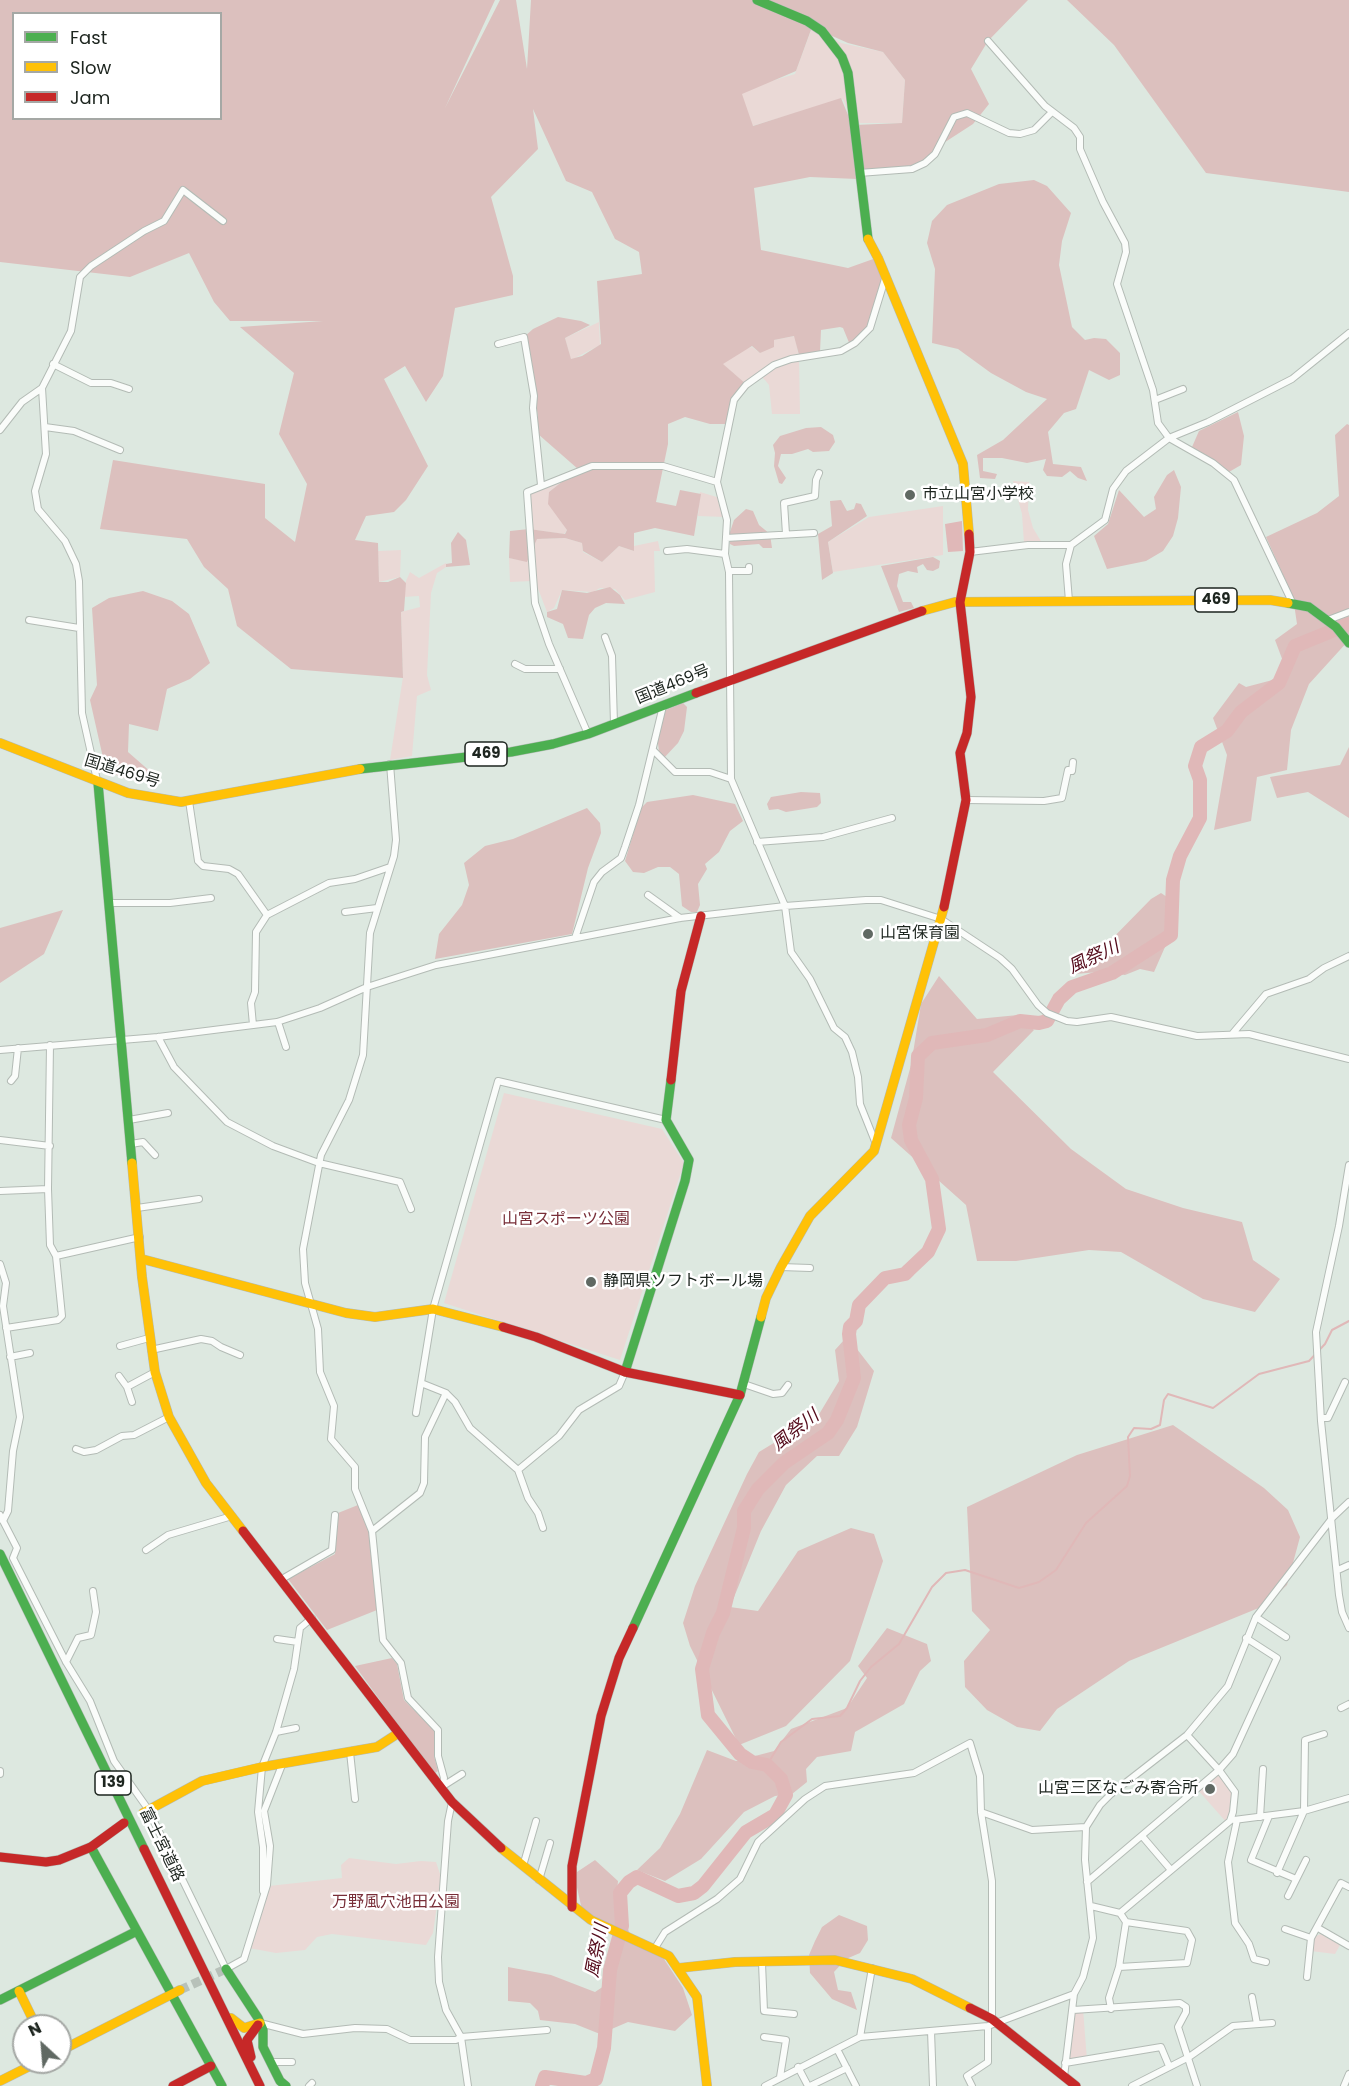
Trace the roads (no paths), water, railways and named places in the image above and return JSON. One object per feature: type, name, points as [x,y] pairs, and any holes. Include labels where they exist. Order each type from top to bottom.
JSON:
[{"type":"main road","points":[[572,1907],[572,1866],[601,1716],[619,1658],[740,1395],[766,1298],[781,1266],[810,1216],[823,1200],[859,1169],[876,1144],[941,919],[966,800],[960,753],[967,733],[971,697],[960,602],[970,552],[963,464],[865,228],[848,73],[842,57],[822,31],[807,21],[757,0]]},
{"type":"main road","name":"国道469号","points":[[0,742],[98,783],[155,800],[189,801],[337,772],[390,764],[511,752],[588,734],[729,679],[924,610],[960,602],[1270,600],[1292,602],[1309,608],[1328,620],[1349,643]]},
{"type":"main road","points":[[98,783],[149,1338],[155,1372],[169,1417],[206,1483],[312,1618],[397,1734],[452,1802],[572,1907],[614,1931],[631,1936],[655,1948],[669,1956],[679,1968],[697,1997],[707,2086]]},
{"type":"main road","points":[[625,1372],[685,1180],[689,1160],[666,1120],[681,991],[701,916]]},
{"type":"main road","points":[[142,1259],[310,1304],[375,1317],[433,1309],[527,1334],[625,1372],[740,1395]]},
{"type":"main road","name":"富士宮道路","points":[[0,1554],[261,2086]]},
{"type":"main road","points":[[146,1811],[202,1781],[262,1767],[377,1747],[397,1734]]},
{"type":"main road","points":[[0,1857],[46,1862],[72,1856],[91,1847],[124,1823]]},
{"type":"main road","points":[[91,1847],[137,1931],[176,1992],[222,2086]]},
{"type":"main road","points":[[0,2000],[137,1931]]},
{"type":"main road","points":[[679,1968],[735,1962],[835,1960],[912,1979],[992,2023],[1076,2086]]},
{"type":"main road","points":[[226,1969],[260,2023],[263,2030],[263,2047],[280,2081],[286,2086]]},
{"type":"main road","points":[[19,1991],[30,2014]]},
{"type":"main road","points":[[72,2045],[176,1992]]},
{"type":"main road","points":[[226,2012],[239,2027],[249,2028],[260,2023]]},
{"type":"main road","points":[[260,2023],[249,2033],[247,2040],[261,2086]]},
{"type":"main road","points":[[173,2086],[211,2066]]},
{"type":"main road","points":[[0,2081],[14,2074]]},
{"type":"street","points":[[988,41],[1052,112],[1074,128],[1080,137],[1080,149],[1103,202],[1125,243],[1126,252],[1117,284],[1155,400],[1158,423],[1169,438],[1213,462],[1234,480],[1292,602]]},
{"type":"street","points":[[859,173],[912,169],[925,163],[935,154],[954,117],[967,113],[1009,133],[1020,134],[1034,130],[1052,112]]},
{"type":"street","points":[[98,783],[82,713],[79,581],[76,564],[65,541],[38,509],[35,491],[46,454],[42,388],[71,331],[80,276],[91,266],[144,231],[164,221],[183,190],[223,221]]},
{"type":"street","points":[[876,1144],[860,1104],[858,1077],[852,1052],[845,1037],[834,1028],[810,979],[791,952],[785,906],[730,779],[729,571],[725,554],[727,520],[717,482],[734,400],[746,385],[774,365],[791,359],[841,351],[855,343],[870,328],[885,279]]},
{"type":"street","points":[[970,552],[1028,545],[1071,545],[1105,520],[1113,489],[1126,471],[1169,438],[1208,422],[1292,379],[1349,333]]},
{"type":"street","points":[[498,344],[524,338],[534,396],[533,408],[541,484]]},
{"type":"street","points":[[53,364],[91,383],[111,383],[129,389]]},
{"type":"street","points":[[0,430],[22,402],[42,388]]},
{"type":"street","points":[[1155,400],[1183,389]]},
{"type":"street","points":[[45,427],[74,431],[120,450]]},
{"type":"street","points":[[588,734],[535,603],[530,567],[527,492],[541,484],[592,466],[663,466],[717,482]]},
{"type":"street","points":[[786,534],[784,503],[815,496],[819,473]]},
{"type":"street","points":[[726,538],[814,533]]},
{"type":"street","points":[[1069,601],[1066,564],[1071,545]]},
{"type":"street","points":[[667,550],[687,549],[725,554]]},
{"type":"street","points":[[729,571],[750,571],[749,567]]},
{"type":"street","points":[[1328,620],[1349,612]]},
{"type":"street","points":[[29,620],[80,628]]},
{"type":"street","points":[[605,637],[612,656],[614,724]]},
{"type":"street","points":[[515,664],[525,669],[560,669]]},
{"type":"street","points":[[575,938],[594,882],[602,872],[621,858],[639,805],[663,706]]},
{"type":"street","points":[[652,750],[675,772],[710,772],[730,779]]},
{"type":"street","points":[[966,800],[1024,801],[1062,798],[1068,770],[1072,771],[1072,762]]},
{"type":"street","points":[[390,764],[396,840],[370,933],[363,1055],[349,1100],[330,1135],[319,1163],[303,1249],[310,1304],[318,1329],[320,1372],[334,1406],[331,1439],[355,1467],[355,1489],[372,1531],[383,1640],[401,1663],[408,1698],[438,1730],[438,1756],[444,1778],[442,1788]]},
{"type":"street","points":[[189,801],[198,861],[203,866],[229,869],[238,874],[267,915]]},
{"type":"street","points":[[757,842],[823,837],[892,818]]},
{"type":"street","points":[[253,1025],[251,1003],[255,992],[256,932],[267,915],[329,883],[354,879],[390,867]]},
{"type":"street","points":[[648,895],[680,918]]},
{"type":"street","points":[[110,903],[170,903],[211,898]]},
{"type":"street","points":[[0,1050],[158,1037],[278,1022],[320,1008],[367,987],[436,965],[680,918],[785,906],[881,900],[941,919],[1000,957],[1047,1013],[1077,1022],[1111,1017],[1126,1019],[1197,1036],[1233,1033],[1349,1059]]},
{"type":"street","points":[[345,912],[377,908]]},
{"type":"street","points":[[1233,1033],[1266,994],[1309,979],[1349,956]]},
{"type":"street","points":[[278,1022],[286,1047]]},
{"type":"street","points":[[158,1037],[174,1067],[227,1122],[273,1146],[319,1163],[400,1182],[411,1209]]},
{"type":"street","points":[[6,1328],[58,1320],[62,1316],[56,1256],[50,1245],[48,1189],[50,1045]]},
{"type":"street","points":[[11,1081],[15,1076],[18,1047]]},
{"type":"street","points":[[416,1413],[433,1309],[498,1081],[666,1120]]},
{"type":"street","points":[[129,1120],[168,1113]]},
{"type":"street","points":[[0,1140],[50,1146]]},
{"type":"street","points":[[131,1144],[143,1142],[155,1155]]},
{"type":"street","points":[[1349,1165],[1339,1226],[1316,1332],[1321,1418],[1342,1612],[1349,1628]]},
{"type":"street","points":[[0,1191],[48,1189]]},
{"type":"street","points":[[137,1208],[199,1199]]},
{"type":"street","points":[[56,1256],[140,1237]]},
{"type":"street","points":[[0,1264],[6,1282],[3,1306],[20,1418],[13,1451],[8,1511],[2,1518],[16,1548],[13,1558],[66,1662],[90,1701],[114,1761],[146,1811],[226,1969],[244,1959],[267,1885],[270,1846],[264,1811],[267,1798],[282,1765]]},
{"type":"street","points":[[781,1266],[810,1268]]},
{"type":"street","points":[[120,1346],[149,1338]]},
{"type":"street","points":[[151,1350],[201,1339],[212,1341],[240,1355]]},
{"type":"street","points":[[10,1357],[30,1353]]},
{"type":"street","points":[[127,1388],[155,1372]]},
{"type":"street","points":[[518,1470],[559,1436],[579,1410],[619,1386],[625,1372]]},
{"type":"street","points":[[119,1376],[132,1402]]},
{"type":"street","points":[[1321,1418],[1328,1418],[1345,1382]]},
{"type":"street","points":[[421,1383],[446,1394],[455,1402],[470,1428],[518,1470],[528,1498],[538,1513],[543,1528]]},
{"type":"street","points":[[744,1384],[773,1394],[782,1393],[788,1384]]},
{"type":"street","points":[[372,1531],[420,1493],[424,1483],[425,1437],[446,1394]]},
{"type":"street","points":[[76,1449],[84,1452],[96,1450],[122,1436],[134,1435],[169,1417]]},
{"type":"street","points":[[1064,2077],[1074,1994],[1083,1977],[1093,1938],[1087,1882],[1086,1827],[1100,1805],[1111,1794],[1187,1735],[1228,1686],[1256,1617],[1333,1517],[1349,1502]]},
{"type":"street","points":[[282,1579],[332,1550],[335,1515]]},
{"type":"street","points":[[146,1550],[168,1535],[232,1516]]},
{"type":"street","points":[[1338,1570],[1349,1564]]},
{"type":"street","points":[[66,1662],[78,1638],[91,1635],[96,1612],[93,1591]]},
{"type":"street","points":[[1256,1617],[1286,1637]]},
{"type":"street","points":[[263,1899],[263,1846],[258,1812],[262,1767],[276,1732],[294,1669],[300,1628],[312,1618]]},
{"type":"street","points":[[1087,1882],[1219,1770],[1233,1754],[1277,1658],[1246,1638]]},
{"type":"street","points":[[277,1639],[298,1642]]},
{"type":"street","points":[[1341,1708],[1349,1704]]},
{"type":"street","points":[[276,1732],[296,1728]]},
{"type":"street","points":[[1277,1873],[1304,1811],[1305,1740],[1324,1734]]},
{"type":"street","points":[[1187,1735],[1219,1770],[1235,1792],[1228,1862],[1235,1923],[1249,1944],[1254,1959],[1266,1962]]},
{"type":"street","points":[[655,1948],[665,1932],[717,1899],[740,1879],[758,1842],[804,1799],[825,1786],[914,1773],[970,1743],[980,1776],[981,1812],[992,1881],[992,2023],[988,2062],[967,2076],[972,2086]]},
{"type":"street","points":[[350,1752],[355,1799]]},
{"type":"street","points":[[1260,1817],[1263,1768]]},
{"type":"street","points":[[442,1788],[462,1774]]},
{"type":"street","points":[[1120,1913],[1234,1820],[1304,1811],[1349,1798]]},
{"type":"street","points":[[452,1802],[448,1821],[438,1957],[446,2010],[461,2037],[468,2086]]},
{"type":"street","points":[[981,1812],[1032,1830],[1086,1827]]},
{"type":"street","points":[[1269,1816],[1251,1860],[1277,1873],[1296,1879]]},
{"type":"street","points":[[523,1866],[536,1821]]},
{"type":"street","points":[[1142,1836],[1171,1870]]},
{"type":"street","points":[[539,1880],[550,1843]]},
{"type":"street","points":[[1288,1896],[1306,1860]]},
{"type":"street","points":[[1307,1977],[1311,1938],[1341,1883],[1349,1887]]},
{"type":"street","points":[[1091,1906],[1120,1913],[1126,1922],[1119,1967],[1109,1998],[1112,2009]]},
{"type":"street","points":[[1119,1967],[1187,1963],[1192,1941],[1186,1931],[1126,1922]]},
{"type":"street","points":[[1318,1928],[1349,1945]]},
{"type":"street","points":[[1285,1929],[1311,1938]]},
{"type":"street","points":[[762,1963],[764,2011],[794,2014]]},
{"type":"street","points":[[860,2037],[872,1968]]},
{"type":"street","points":[[765,2086],[860,2037],[992,2023],[1074,1994]]},
{"type":"street","points":[[1252,1997],[1257,2024]]},
{"type":"street","points":[[1073,2010],[1180,2003],[1186,2007],[1178,2027],[1197,2086]]},
{"type":"street","points":[[260,2023],[303,2034],[355,2028],[387,2029],[410,2040],[456,2040],[461,2037],[547,2030]]},
{"type":"street","points":[[1132,2086],[1189,2057],[1233,2026],[1272,2023]]},
{"type":"street","points":[[931,2031],[933,2086]]},
{"type":"street","points":[[764,2037],[786,2040],[780,2077]]},
{"type":"street","points":[[1065,2063],[1161,2047],[1169,2066]]},
{"type":"street","points":[[837,2049],[856,2086]]},
{"type":"street","points":[[271,2062],[292,2062]]},
{"type":"street","points":[[798,2067],[809,2086],[847,2068]]},
{"type":"street","points":[[1344,2086],[1349,2074]]},
{"type":"waterway","name":"風祭川","points":[[542,2086],[545,2077],[586,2083],[596,2079],[604,2048],[610,1970],[622,1926],[620,1893],[629,1882],[637,1877],[678,1896],[694,1893],[703,1886],[746,1832],[775,1815],[786,1795],[781,1779],[767,1765],[752,1762],[740,1754],[708,1715],[702,1669],[713,1633],[723,1613],[744,1528],[744,1511],[758,1489],[784,1463],[828,1433],[837,1420],[854,1378],[849,1334],[850,1327],[856,1321],[859,1305],[885,1278],[905,1274],[928,1252],[939,1229],[932,1179],[911,1140],[909,1125],[916,1098],[918,1056],[932,1043],[987,1035],[1020,1021],[1039,1023],[1047,1021],[1059,999],[1072,987],[1112,973],[1171,935],[1173,880],[1180,856],[1200,818],[1200,780],[1195,766],[1201,747],[1227,731],[1241,712],[1279,683],[1295,646],[1349,624]]},
{"type":"waterway","points":[[767,1765],[781,1742],[812,1719],[840,1716],[847,1708],[860,1681],[871,1667],[899,1644],[932,1587],[946,1573],[965,1570],[1019,1588],[1039,1582],[1056,1570],[1086,1523],[1127,1486],[1130,1476],[1128,1437],[1134,1428],[1151,1429],[1160,1425],[1164,1400],[1168,1394],[1213,1408],[1259,1374],[1309,1361],[1325,1344],[1332,1330],[1349,1321]]},
{"type":"tunnel","points":[[180,1990],[226,1969]]},
{"type":"place","name":"市立山宮小学校","points":[[910,495]]},
{"type":"place","name":"山宮保育園","points":[[868,934]]},
{"type":"place","name":"静岡県ソフトボール場","points":[[591,1282]]},
{"type":"place","name":"山宮三区なごみ寄合所","points":[[1210,1789]]},
{"type":"park label","name":"山宮スポーツ公園","points":[[566,1220]]},
{"type":"park label","name":"万野風穴池田公園","points":[[396,1903]]}]
